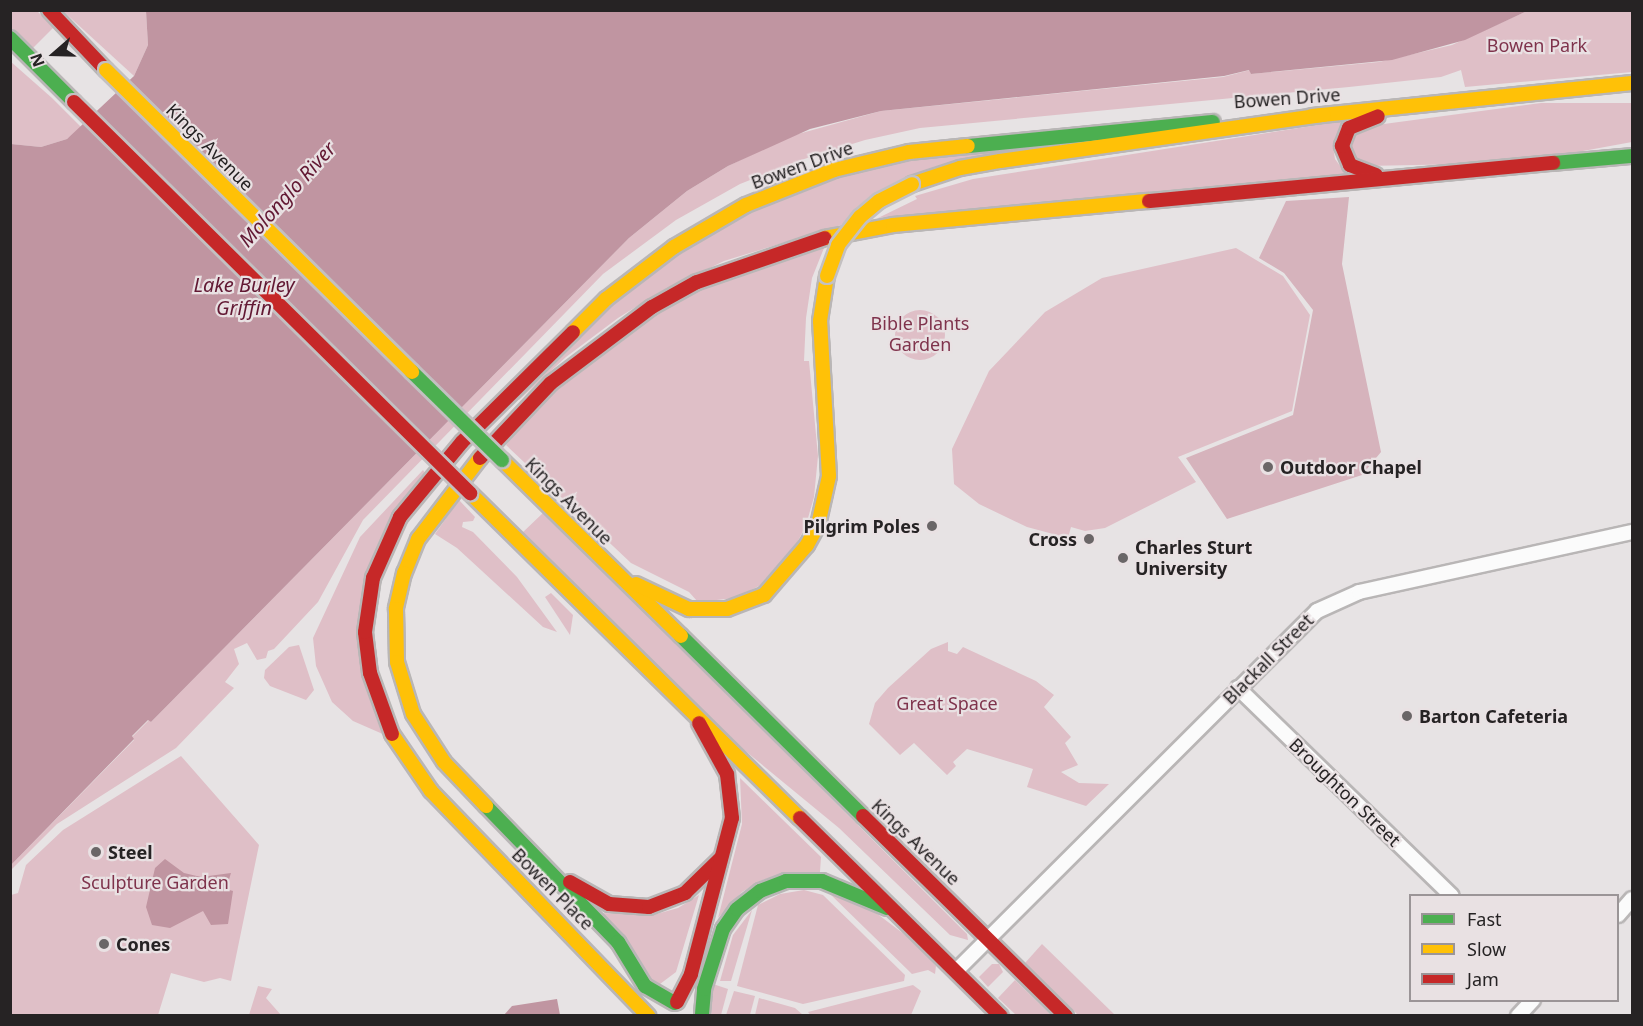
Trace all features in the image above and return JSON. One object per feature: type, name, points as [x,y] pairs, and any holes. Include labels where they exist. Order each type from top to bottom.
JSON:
[{"type":"main road","name":"Kings Avenue","points":[[50,10],[106,70],[1066,1016]]},
{"type":"main road","points":[[10,38],[1001,1016]]},
{"type":"main road","name":"Bowen Drive","points":[[426,785],[392,734],[370,673],[365,632],[373,578],[400,517],[462,442],[586,318],[631,278],[684,240],[788,187],[899,154],[1167,125],[1324,116],[1408,105],[1632,83]]},
{"type":"main road","points":[[1605,86],[1632,92]]},
{"type":"main road","points":[[1408,105],[1356,124],[1343,138],[1343,155],[1350,165],[1387,178],[1630,155]]},
{"type":"main road","points":[[620,576],[689,609],[727,609],[764,595],[807,545],[818,525],[830,476],[820,321],[827,276],[838,245],[860,217],[879,201],[912,184],[960,168],[1000,160],[1324,116]]},
{"type":"main road","name":"Bowen Place","points":[[702,1015],[688,1003],[676,1003],[645,986],[618,942],[538,857],[464,786],[429,742],[404,688],[395,635],[404,573],[418,539],[479,459],[522,412],[599,344],[652,307],[697,282],[758,256],[806,241],[892,225],[1387,178]]},
{"type":"main road","points":[[659,1016],[676,1003],[691,974],[726,845],[732,810],[730,785],[692,711]]},
{"type":"main road","name":"Bowen Place","points":[[426,785],[648,1016]]},
{"type":"main road","points":[[538,857],[591,897],[637,908],[668,902],[693,888],[714,867],[726,845]]},
{"type":"main road","points":[[702,1015],[704,989],[723,929],[737,909],[759,891],[786,881],[822,881],[849,889],[898,914]]},
{"type":"street","name":"Blackall Street","points":[[956,970],[990,939],[1301,624],[1341,598],[1632,532]]},
{"type":"street","name":"Broughton Street","points":[[1239,688],[1450,894]]},
{"type":"street","points":[[1619,913],[1632,902]]},
{"type":"street","points":[[1518,1016],[1531,1002]]},
{"type":"green space","points":[[10,11],[37,11],[54,27],[32,49],[11,28]]},
{"type":"green space","points":[[63,11],[146,11],[148,45],[134,76]]},
{"type":"green space","name":"Bowen Park","points":[[1527,11],[1632,11],[1632,72],[1465,87],[1461,70],[1441,77],[1349,87],[920,128],[865,140],[801,160],[740,184],[676,220],[603,274],[363,520],[318,602],[274,649],[268,651],[266,658],[257,660],[247,643],[234,649],[239,664],[225,682],[234,688],[176,748],[57,824],[11,870],[11,865],[134,740],[132,737],[149,720],[151,722],[629,238],[687,191],[728,166],[791,136],[881,111],[1223,77],[1250,70],[1251,74],[1379,62],[1452,45]]},
{"type":"green space","points":[[10,61],[82,128],[67,139],[41,147],[11,144]]},
{"type":"green space","points":[[1541,103],[1632,103],[1632,142],[1561,155],[1468,164],[1365,166],[1348,151],[1353,133],[1369,126]]},
{"type":"green space","points":[[1343,121],[1333,147],[1335,159],[1346,174],[878,218],[917,199],[915,196],[973,179]]},
{"type":"green space","points":[[1134,132],[972,163],[841,225],[724,261],[658,293],[618,318],[566,357],[519,400],[514,395],[588,320],[722,221],[869,163]]},
{"type":"green space","points":[[826,243],[812,278],[806,318],[804,361],[809,361],[818,456],[814,497],[806,525],[797,543],[759,586],[735,598],[698,602],[689,592],[631,563],[506,445],[546,395],[623,332],[711,282]]},
{"type":"green space","points":[[1236,248],[1283,276],[1310,315],[1292,411],[1178,457],[1196,482],[1105,528],[1085,531],[1071,527],[1068,538],[1027,527],[979,504],[954,484],[952,449],[989,371],[1045,312],[1102,278]]},
{"type":"green space","name":"Bible Plants Garden","points":[[915,310],[925,310],[938,317],[945,330],[945,340],[938,353],[925,360],[915,360],[906,356],[899,349],[895,340],[895,330],[899,321],[906,314]]},
{"type":"green space","points":[[423,470],[425,473],[402,502],[367,581],[385,735],[353,721],[332,702],[316,666],[313,638],[360,537]]},
{"type":"green space","points":[[459,500],[475,517],[473,521],[463,522],[462,527],[473,532],[517,577],[557,632],[543,627],[457,548],[435,534]]},
{"type":"green space","points":[[544,512],[967,934],[968,940],[950,935],[839,828],[743,749],[521,534]]},
{"type":"green space","points":[[551,593],[573,615],[570,635],[545,597]]},
{"type":"green space","name":"Great Space","points":[[948,642],[948,651],[957,654],[963,647],[1036,681],[1054,695],[1044,707],[1071,737],[1065,743],[1078,765],[1061,772],[1079,783],[1109,784],[1086,806],[1027,787],[1033,769],[967,749],[953,762],[956,766],[947,775],[914,743],[900,755],[869,724],[875,703],[931,649]]},
{"type":"green space","points":[[299,645],[314,690],[306,700],[270,686],[264,678],[265,670],[289,647]]},
{"type":"green space","name":"Sculpture Garden","points":[[181,756],[259,845],[231,981],[220,978],[204,982],[171,973],[158,1015],[11,1016],[11,895],[18,893],[26,865],[63,830]]},
{"type":"green space","points":[[740,778],[821,857],[820,872],[788,872],[760,881],[742,892],[718,918],[742,824]]},
{"type":"green space","points":[[804,890],[823,895],[905,975],[904,981],[803,1004],[737,986],[758,905],[780,894]]},
{"type":"green space","points":[[827,891],[863,903],[917,944],[936,966],[935,974],[928,970],[912,974]]},
{"type":"green space","points":[[699,895],[676,972],[656,987],[625,942],[627,939],[601,913],[653,915],[678,908]]},
{"type":"green space","points":[[752,910],[731,981],[720,981],[733,935]]},
{"type":"green space","points":[[1042,944],[1115,1015],[1078,1015],[1025,963]]},
{"type":"green space","points":[[992,964],[999,964],[1003,972],[988,987],[979,977]]},
{"type":"green space","points":[[1015,980],[1051,1015],[1016,1015],[998,998]]},
{"type":"green space","points":[[713,984],[728,989],[721,1015],[711,1016]]},
{"type":"green space","points":[[913,985],[921,991],[911,1015],[811,1016],[808,1012]]},
{"type":"green space","points":[[258,986],[272,989],[266,998],[281,1015],[249,1015]]},
{"type":"green space","points":[[734,991],[755,996],[750,1015],[726,1015]]},
{"type":"green space","points":[[759,998],[795,1008],[803,1015],[755,1015]]},
{"type":"shaded area","points":[[1349,197],[1342,264],[1381,452],[1362,475],[1227,519],[1186,458],[1293,415],[1313,310],[1284,273],[1259,258],[1286,201]]},
{"type":"water","name":"Lake Burley Griffin","points":[[146,11],[1527,11],[1465,40],[1392,60],[1251,74],[1249,70],[1224,76],[881,111],[810,129],[728,166],[687,191],[629,238],[151,722],[148,720],[132,736],[134,739],[11,865],[11,144],[41,147],[67,139],[134,76],[148,45]]},
{"type":"water","points":[[165,859],[184,873],[201,877],[231,873],[226,889],[233,891],[228,924],[211,925],[203,911],[170,928],[152,925],[146,907],[155,868]]},
{"type":"water","points":[[557,999],[560,1015],[504,1015],[512,1006]]},
{"type":"traffic: fast","points":[[10,38],[74,102]]},
{"type":"traffic: fast","points":[[968,146],[1213,122]]},
{"type":"traffic: fast","points":[[1553,163],[1632,156]]},
{"type":"traffic: fast","points":[[412,372],[502,460]]},
{"type":"traffic: fast","points":[[681,636],[863,816]]},
{"type":"traffic: fast","points":[[486,806],[618,942],[645,986],[674,1003]]},
{"type":"traffic: fast","points":[[702,1014],[704,989],[723,929],[737,909],[760,891],[786,881],[822,881],[887,908]]},
{"type":"traffic: slow","points":[[106,70],[412,372]]},
{"type":"traffic: slow","points":[[1312,116],[1632,83]]},
{"type":"traffic: slow","points":[[912,184],[960,168],[1000,161],[1324,115]]},
{"type":"traffic: slow","points":[[573,332],[606,299],[674,247],[746,205],[834,170],[909,152],[968,146]]},
{"type":"traffic: slow","points":[[827,276],[838,245],[860,217],[879,201],[912,184]]},
{"type":"traffic: slow","points":[[825,238],[893,225],[1149,201]]},
{"type":"traffic: slow","points":[[636,584],[689,609],[727,609],[764,595],[807,545],[818,525],[829,476],[820,321],[827,276]]},
{"type":"traffic: slow","points":[[480,458],[418,539],[404,573],[396,609],[397,662],[413,714],[444,762],[486,806]]},
{"type":"traffic: slow","points":[[502,460],[681,636]]},
{"type":"traffic: slow","points":[[470,493],[800,818]]},
{"type":"traffic: slow","points":[[392,734],[431,791],[648,1016]]},
{"type":"traffic: jam","points":[[49,10],[106,70]]},
{"type":"traffic: jam","points":[[74,102],[470,493]]},
{"type":"traffic: jam","points":[[1376,175],[1350,165],[1342,146],[1349,128],[1378,116]]},
{"type":"traffic: jam","points":[[1149,201],[1553,163]]},
{"type":"traffic: jam","points":[[480,458],[551,383],[652,307],[697,282],[825,238]]},
{"type":"traffic: jam","points":[[392,734],[370,673],[365,632],[373,578],[400,517],[462,442],[573,332]]},
{"type":"traffic: jam","points":[[677,1002],[691,974],[732,818],[727,774],[699,723]]},
{"type":"traffic: jam","points":[[863,816],[1066,1016]]},
{"type":"traffic: jam","points":[[800,818],[1001,1016]]},
{"type":"traffic: jam","points":[[570,882],[609,904],[649,907],[685,893],[720,859]]},
{"type":"place","name":"Outdoor Chapel","points":[[1268,467]]},
{"type":"place","name":"Pilgrim Poles","points":[[932,526]]},
{"type":"place","name":"Cross","points":[[1089,539]]},
{"type":"place","name":"Charles Sturt University","points":[[1123,558]]},
{"type":"place","name":"Barton Cafeteria","points":[[1407,716]]},
{"type":"place","name":"Steel","points":[[96,852]]},
{"type":"place","name":"Cones","points":[[104,944]]},
{"type":"water label","name":"Molonglo River","points":[[287,194]]}]
